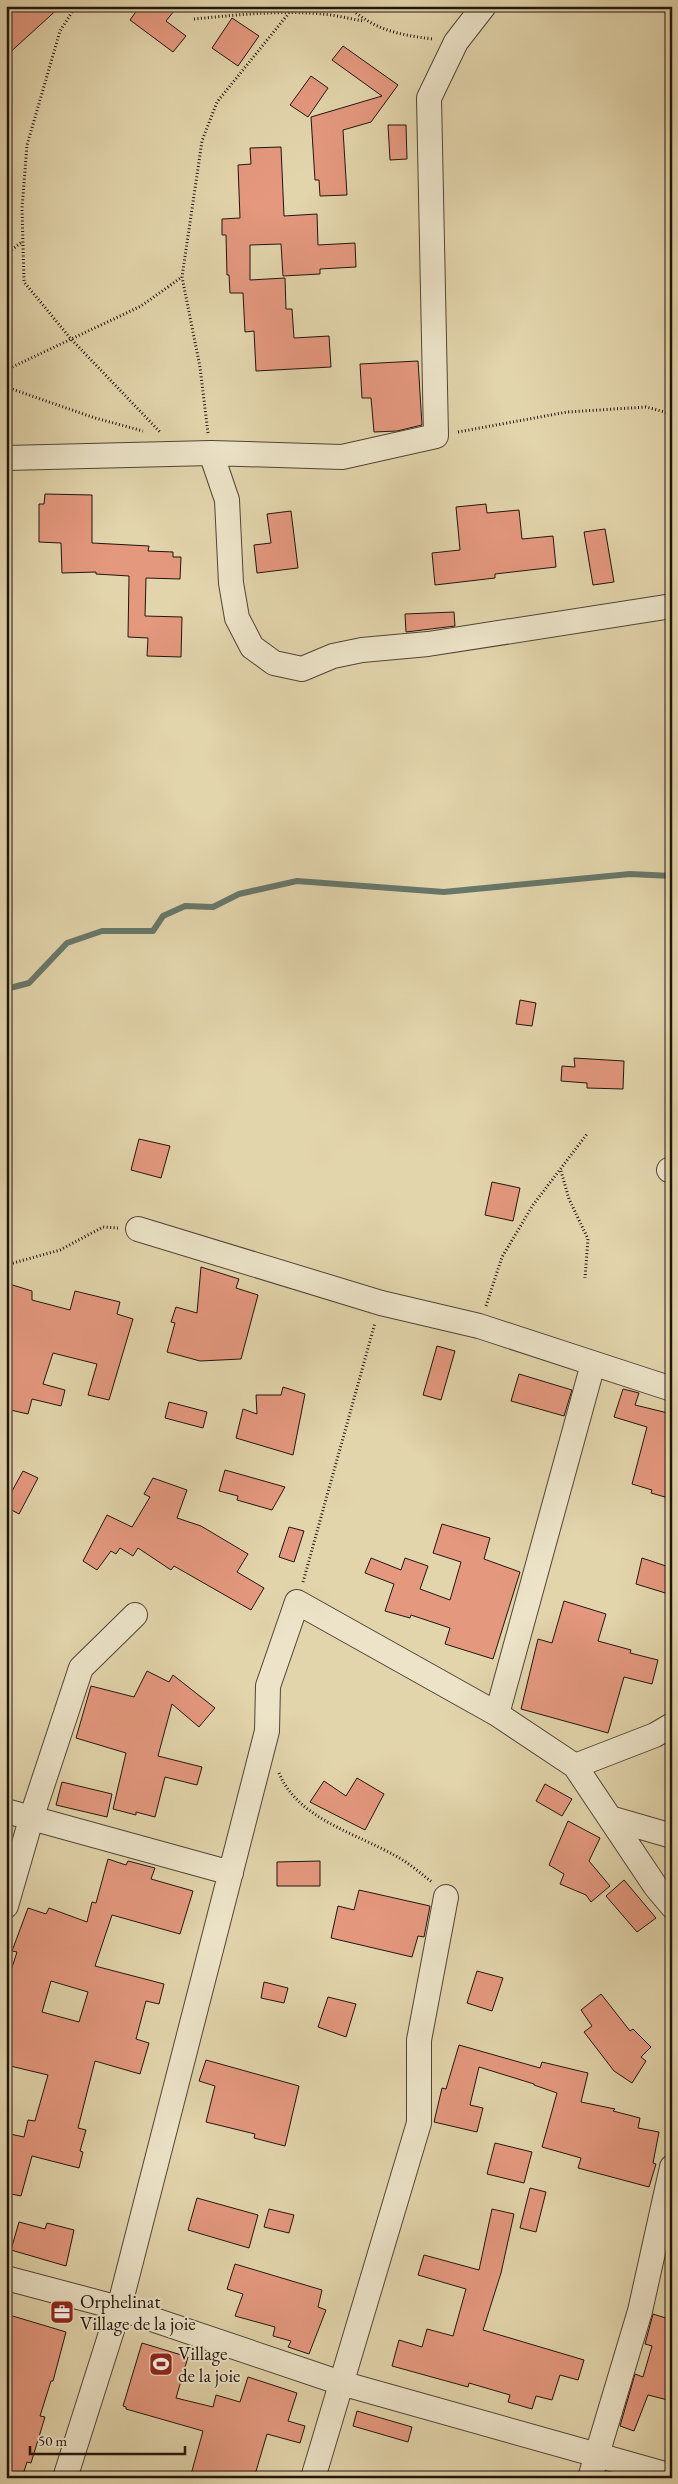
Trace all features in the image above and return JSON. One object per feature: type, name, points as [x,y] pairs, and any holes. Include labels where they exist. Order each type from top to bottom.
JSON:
[{"type":"street","points":[[6,458],[211,452],[342,457],[436,436],[429,98],[456,42],[484,6]]},
{"type":"street","points":[[211,452],[226,500],[230,582],[237,618],[252,647],[274,663],[302,669],[333,656],[362,650],[428,644],[672,606]]},
{"type":"street","points":[[138,1229],[381,1303],[479,1326],[672,1389]]},
{"type":"street","points":[[497,1714],[593,1364]]},
{"type":"street","points":[[65,2478],[119,2308],[267,1731],[268,1686],[297,1602],[497,1714],[575,1766],[656,1887],[672,1906]]},
{"type":"street","points":[[6,1906],[32,1816],[80,1668],[135,1615]]},
{"type":"street","points":[[575,1766],[655,1735],[672,1725]]},
{"type":"street","points":[[6,1811],[32,1816],[231,1873]]},
{"type":"street","points":[[610,1818],[672,1836]]},
{"type":"street","points":[[313,2478],[420,2123],[418,2040],[446,1897]]},
{"type":"street","points":[[590,2478],[640,2311],[672,2168]]},
{"type":"street","points":[[6,2278],[119,2308],[341,2384],[672,2476]]},
{"type":"path","points":[[76,6],[60,31],[27,145],[22,242],[24,282],[71,340],[165,437],[156,435]]},
{"type":"path","points":[[348,6],[364,21]]},
{"type":"path","points":[[194,19],[259,13],[322,14],[364,21],[403,35],[456,42]]},
{"type":"path","points":[[211,452],[200,367],[182,277],[202,141],[217,102],[289,13]]},
{"type":"path","points":[[6,254],[22,242]]},
{"type":"path","points":[[6,370],[141,306],[182,277]]},
{"type":"path","points":[[6,387],[95,418],[148,432]]},
{"type":"path","points":[[436,436],[567,412],[646,408],[672,414]]},
{"type":"path","points":[[479,1326],[502,1257],[532,1205],[561,1171],[586,1134]]},
{"type":"path","points":[[561,1171],[569,1199],[588,1239],[585,1278]]},
{"type":"path","points":[[6,1265],[60,1250],[103,1227],[138,1229]]},
{"type":"path","points":[[297,1602],[381,1303]]},
{"type":"path","points":[[278,1767],[290,1794],[311,1812],[396,1856],[436,1886],[446,1897]]},
{"type":"building","points":[[6,6],[61,6],[6,56]]},
{"type":"building","points":[[140,6],[178,6],[166,21],[186,36],[173,52],[130,20]]},
{"type":"building","points":[[232,18],[259,36],[238,66],[212,48]]},
{"type":"building","points":[[343,46],[398,85],[371,122],[343,130],[347,195],[320,196],[319,180],[315,180],[311,117],[382,96],[332,60]]},
{"type":"building","points":[[311,76],[328,88],[308,117],[290,105]]},
{"type":"building","points":[[388,125],[406,125],[407,159],[390,160]]},
{"type":"building","points":[[281,147],[284,216],[317,214],[318,245],[355,243],[356,267],[320,269],[320,274],[283,276],[281,244],[250,245],[250,280],[285,278],[286,309],[292,309],[294,338],[329,336],[331,367],[256,371],[254,331],[245,332],[243,293],[230,293],[229,275],[227,275],[226,235],[222,235],[222,219],[240,218],[238,165],[251,164],[250,148]]},
{"type":"building","points":[[418,361],[422,425],[397,431],[374,432],[371,398],[362,398],[360,364]]},
{"type":"building","points":[[45,494],[92,495],[92,543],[149,546],[148,551],[173,552],[173,557],[181,557],[180,579],[146,578],[145,616],[182,617],[181,657],[147,656],[148,638],[128,637],[129,576],[96,574],[96,572],[62,573],[61,543],[39,542],[39,504],[44,504]]},
{"type":"building","points":[[486,504],[487,513],[519,510],[522,539],[553,536],[556,567],[495,574],[495,578],[435,585],[432,553],[460,550],[456,507]]},
{"type":"building","points":[[291,511],[298,568],[257,573],[254,545],[271,543],[267,514]]},
{"type":"building","points":[[605,529],[614,582],[593,585],[584,532]]},
{"type":"building","points":[[454,612],[455,626],[406,632],[405,614]]},
{"type":"building","points":[[520,1000],[536,1003],[532,1026],[516,1024]]},
{"type":"building","points":[[574,1058],[624,1061],[623,1089],[587,1088],[587,1083],[561,1081],[562,1066],[575,1067]]},
{"type":"building","points":[[139,1139],[170,1146],[161,1178],[131,1170]]},
{"type":"building","points":[[492,1182],[520,1188],[513,1221],[485,1215]]},
{"type":"building","points":[[201,1267],[239,1279],[236,1288],[258,1295],[241,1359],[200,1361],[167,1352],[175,1323],[171,1322],[176,1307],[197,1313]]},
{"type":"building","points":[[6,1283],[32,1291],[32,1300],[70,1310],[75,1291],[120,1302],[117,1314],[133,1319],[109,1400],[88,1395],[97,1364],[53,1353],[43,1384],[65,1390],[61,1406],[32,1399],[28,1414],[6,1409]]},
{"type":"building","points":[[437,1346],[455,1351],[441,1400],[423,1395]]},
{"type":"building","points":[[519,1374],[572,1390],[564,1416],[511,1401]]},
{"type":"building","points":[[283,1387],[305,1394],[293,1455],[236,1438],[243,1409],[257,1414],[256,1395],[281,1395]]},
{"type":"building","points":[[623,1389],[639,1393],[635,1405],[672,1414],[672,1499],[651,1493],[652,1490],[632,1484],[647,1427],[614,1417]]},
{"type":"building","points":[[169,1402],[207,1412],[203,1428],[165,1418]]},
{"type":"building","points":[[225,1470],[285,1487],[272,1510],[237,1500],[238,1496],[219,1491]]},
{"type":"building","points":[[23,1471],[38,1478],[19,1514],[6,1507],[6,1502]]},
{"type":"building","points":[[153,1478],[187,1490],[177,1518],[201,1526],[248,1554],[237,1572],[264,1588],[251,1610],[174,1566],[171,1570],[138,1548],[133,1556],[120,1548],[116,1554],[111,1551],[97,1570],[83,1561],[107,1515],[132,1527],[150,1497],[144,1494]]},
{"type":"building","points":[[442,1524],[490,1538],[484,1559],[520,1572],[493,1659],[445,1644],[450,1628],[411,1615],[410,1618],[385,1611],[394,1584],[365,1573],[371,1558],[401,1570],[405,1558],[428,1566],[420,1589],[450,1600],[461,1562],[433,1553]]},
{"type":"building","points":[[289,1527],[304,1531],[294,1562],[279,1557]]},
{"type":"building","points":[[642,1558],[672,1568],[672,1595],[636,1584]]},
{"type":"building","points":[[564,1601],[606,1614],[598,1641],[631,1650],[630,1653],[658,1660],[652,1684],[624,1677],[608,1733],[521,1709],[538,1639],[552,1643]]},
{"type":"building","points":[[147,1671],[169,1682],[173,1675],[215,1708],[199,1727],[172,1704],[158,1756],[202,1767],[197,1785],[165,1777],[155,1817],[136,1812],[136,1815],[113,1809],[126,1753],[76,1738],[91,1686],[134,1697]]},
{"type":"building","points":[[357,1778],[384,1794],[365,1830],[310,1802],[324,1781],[346,1796]]},
{"type":"building","points":[[62,1782],[112,1794],[107,1817],[56,1805]]},
{"type":"building","points":[[545,1784],[572,1799],[562,1816],[536,1801]]},
{"type":"building","points":[[568,1821],[600,1838],[589,1861],[610,1886],[591,1902],[586,1895],[560,1884],[564,1874],[549,1865]]},
{"type":"building","points":[[108,1859],[126,1865],[128,1861],[155,1868],[151,1879],[193,1891],[180,1934],[112,1915],[95,1966],[164,1984],[159,2004],[146,2001],[136,2039],[149,2043],[140,2074],[95,2061],[78,2128],[86,2130],[80,2151],[83,2152],[79,2168],[32,2156],[21,2196],[6,2193],[6,2148],[10,2134],[24,2137],[28,2120],[35,2121],[48,2075],[6,2065],[6,1986],[17,1952],[12,1951],[28,1908],[46,1914],[49,1908],[87,1922],[92,1902],[96,1903]],"holes":[[[51,1981],[88,1992],[79,2022],[42,2012]]]},
{"type":"building","points":[[320,1861],[320,1886],[277,1886],[277,1862]]},
{"type":"building","points":[[624,1880],[656,1918],[637,1932],[606,1896]]},
{"type":"building","points":[[359,1890],[430,1906],[424,1937],[418,1936],[412,1957],[331,1938],[338,1906],[354,1910]]},
{"type":"building","points":[[477,1971],[503,1978],[492,2011],[467,2003]]},
{"type":"building","points":[[264,1982],[288,1988],[284,2003],[261,1998]]},
{"type":"building","points":[[601,1994],[630,2031],[633,2029],[651,2047],[641,2057],[646,2061],[632,2083],[614,2071],[584,2032],[592,2026],[581,2010]]},
{"type":"building","points":[[328,1997],[356,2004],[346,2037],[318,2027]]},
{"type":"building","points":[[459,2045],[540,2068],[542,2062],[588,2073],[581,2102],[615,2109],[613,2111],[640,2118],[638,2128],[659,2132],[653,2163],[656,2164],[649,2187],[578,2168],[581,2158],[542,2147],[557,2093],[479,2067],[470,2105],[483,2108],[477,2132],[434,2122],[442,2088],[446,2089]]},
{"type":"building","points":[[206,2060],[299,2086],[285,2146],[254,2138],[255,2134],[206,2122],[215,2086],[199,2081]]},
{"type":"building","points":[[495,2143],[532,2152],[524,2183],[487,2174]]},
{"type":"building","points":[[530,2188],[546,2192],[536,2232],[520,2228]]},
{"type":"building","points":[[197,2198],[258,2215],[249,2248],[188,2230]]},
{"type":"building","points":[[269,2209],[294,2215],[289,2233],[264,2227]]},
{"type":"building","points":[[492,2209],[514,2214],[501,2273],[483,2330],[584,2360],[578,2380],[560,2375],[552,2400],[536,2396],[532,2409],[508,2402],[510,2395],[469,2383],[468,2387],[392,2366],[399,2340],[422,2347],[427,2329],[453,2336],[466,2289],[418,2275],[424,2255],[479,2270]]},
{"type":"building","points":[[19,2222],[45,2229],[47,2223],[74,2230],[66,2266],[11,2250]]},
{"type":"building","points":[[235,2264],[322,2290],[318,2307],[326,2310],[309,2354],[288,2347],[291,2341],[273,2336],[275,2327],[235,2316],[243,2294],[227,2289]]},
{"type":"building","points":[[6,2314],[66,2332],[53,2381],[51,2381],[40,2416],[45,2417],[31,2463],[27,2462],[22,2478],[6,2478]]},
{"type":"building","points":[[653,2314],[672,2320],[672,2401],[648,2395],[634,2431],[620,2426],[635,2374],[643,2377],[652,2346],[645,2344]]},
{"type":"building","points":[[142,2343],[188,2357],[176,2398],[213,2407],[216,2395],[240,2402],[248,2377],[297,2393],[288,2421],[305,2426],[300,2443],[267,2434],[254,2478],[190,2478],[203,2431],[126,2409],[123,2406]]},
{"type":"building","points":[[357,2411],[412,2427],[408,2442],[353,2426]]},
{"type":"waterway","points":[[6,989],[29,983],[67,943],[102,931],[153,931],[163,916],[185,906],[213,907],[239,894],[297,881],[444,892],[630,874],[672,876]]},
{"type":"place","name":"Orphelinat Village de la joie","points":[[62,2312]]},
{"type":"place","name":"Village de la joie","points":[[161,2364]]}]
